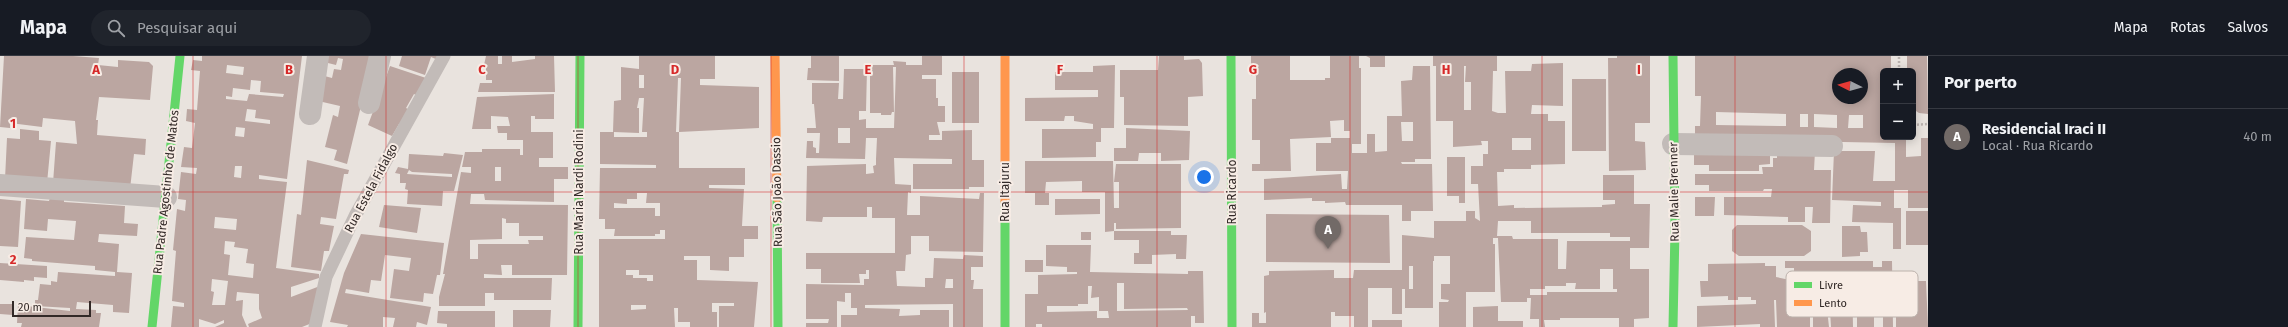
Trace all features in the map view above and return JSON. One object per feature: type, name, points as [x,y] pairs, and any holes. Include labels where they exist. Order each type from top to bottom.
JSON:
[{"type":"street","name":"Rua Padre Agostinho de Matos","points":[[152,327],[180,56]]},
{"type":"street","points":[[310,114],[318,56]]},
{"type":"street","points":[[370,103],[380,56]]},
{"type":"street","name":"Rua Maria Nardi Rodini","points":[[578,327],[580,56]]},
{"type":"street","name":"Rua São João Dassio","points":[[775,56],[778,327]]},
{"type":"street","name":"Rua Itajuru","points":[[1005,56],[1005,327]]},
{"type":"street","name":"Rua Ricardo","points":[[1231,56],[1232,327]]},
{"type":"street","name":"Rua Malie Brenner","points":[[1673,56],[1673,327]]},
{"type":"street","points":[[1673,144],[1832,146]]},
{"type":"street","points":[[0,185],[166,197]]},
{"type":"lane","name":"Rua Estela Fidalgo","points":[[315,327],[326,278],[355,216],[444,56]]},
{"type":"path","points":[[1899,68],[1900,56]]},
{"type":"path","points":[[1916,125],[1928,124]]},
{"type":"building","points":[[4,56],[73,56],[99,58],[98,65],[118,67],[118,60],[149,62],[153,66],[150,100],[99,97],[96,120],[98,120],[97,135],[146,139],[145,155],[134,154],[130,189],[53,183],[56,142],[77,144],[75,121],[43,118],[42,127],[10,123],[10,128],[0,127]]},
{"type":"building","points":[[202,56],[302,56],[287,179],[259,175],[259,179],[287,182],[276,268],[319,274],[319,278],[291,287],[291,297],[320,286],[312,323],[302,327],[249,327],[248,324],[262,318],[259,309],[259,294],[237,292],[236,301],[243,300],[242,315],[247,327],[215,327],[224,323],[224,320],[215,324],[199,319],[199,327],[171,327],[173,306],[184,307],[184,303],[172,301],[176,251],[173,250],[177,209],[185,211],[186,200],[178,199],[181,172],[196,174],[197,168],[181,167],[184,147],[192,148],[195,123],[186,121],[187,109],[197,110],[200,71],[191,70],[193,60],[202,61]],"holes":[[[227,65],[244,67],[243,75],[226,73]],[[251,80],[261,81],[260,92],[284,94],[283,97],[249,94],[247,101],[226,99],[226,96],[232,97],[233,88],[250,90]],[[247,109],[256,110],[255,118],[270,120],[270,124],[245,121]],[[236,127],[245,128],[244,137],[235,136]],[[235,166],[242,166],[241,178],[234,177]],[[215,217],[237,219],[236,230],[214,228]],[[225,241],[235,242],[234,247],[248,249],[246,263],[254,264],[253,278],[228,275],[230,255],[224,254]],[[212,279],[228,281],[225,305],[212,305],[214,292],[211,291]]]},
{"type":"building","points":[[325,56],[373,56],[347,164],[334,160],[337,150],[325,147],[333,115],[338,117],[340,106],[314,100],[317,74],[332,78],[334,69],[341,70],[343,59],[338,58],[336,65],[324,62]]},
{"type":"building","points":[[402,56],[440,56],[438,60],[431,57],[425,75],[399,66]]},
{"type":"building","points":[[486,56],[498,56],[498,64],[502,64],[502,56],[512,56],[512,62],[535,59],[535,56],[554,56],[555,92],[478,92],[480,83],[492,83],[492,80],[486,80],[486,65],[484,65]]},
{"type":"building","points":[[639,56],[715,56],[715,79],[700,79],[700,85],[759,87],[759,128],[679,132],[679,168],[745,168],[745,185],[709,185],[709,188],[744,189],[742,226],[758,226],[758,239],[744,239],[744,257],[729,257],[729,271],[710,270],[710,256],[684,256],[684,260],[697,260],[697,280],[758,282],[754,327],[719,327],[719,306],[734,306],[734,303],[712,303],[712,312],[717,312],[717,327],[690,327],[690,322],[678,322],[678,308],[674,308],[675,327],[599,327],[599,239],[665,239],[665,230],[660,230],[660,234],[655,234],[655,236],[614,236],[615,229],[605,229],[605,219],[599,219],[600,168],[656,168],[656,165],[600,164],[600,132],[613,132],[614,101],[621,100],[621,67],[639,69]],"holes":[[[639,75],[644,75],[644,88],[639,88]],[[678,78],[681,78],[679,132],[676,132]],[[639,98],[644,98],[642,132],[647,132],[647,137],[614,137],[614,132],[639,133],[639,108],[637,108]],[[637,193],[647,193],[646,203],[660,203],[660,216],[655,216],[655,208],[614,208],[614,203],[627,204],[627,199],[637,199]],[[626,270],[639,270],[639,275],[653,275],[653,281],[647,281],[647,278],[633,278],[633,275],[626,275]],[[631,305],[646,305],[646,309],[631,310]]]},
{"type":"building","points":[[811,56],[839,56],[839,81],[807,80],[808,68],[811,68]]},
{"type":"building","points":[[922,56],[942,56],[942,75],[922,75],[922,79],[936,79],[936,98],[938,98],[938,106],[945,106],[945,122],[937,122],[940,135],[929,135],[929,140],[942,140],[942,131],[972,130],[972,160],[984,160],[984,187],[969,187],[969,189],[913,189],[913,164],[952,164],[952,159],[894,158],[895,184],[911,185],[911,193],[908,192],[907,215],[920,215],[920,196],[979,199],[980,193],[984,193],[983,252],[929,251],[929,236],[911,236],[911,254],[906,255],[905,271],[896,271],[897,286],[925,287],[925,278],[933,278],[934,258],[963,259],[964,255],[983,256],[983,267],[971,267],[971,280],[974,280],[973,289],[983,289],[983,327],[953,327],[953,304],[865,305],[865,308],[900,309],[899,316],[920,315],[920,310],[949,310],[949,327],[841,327],[841,315],[857,315],[857,308],[851,308],[851,293],[845,293],[845,302],[837,301],[837,327],[806,327],[806,323],[828,323],[829,319],[806,319],[806,284],[864,285],[864,279],[869,279],[869,270],[866,270],[866,274],[859,274],[860,283],[821,283],[821,269],[806,269],[806,253],[895,253],[895,218],[872,218],[872,207],[867,207],[867,217],[823,217],[822,222],[806,221],[807,166],[866,164],[866,174],[874,173],[873,166],[876,165],[877,138],[866,138],[865,159],[806,158],[807,141],[813,141],[813,147],[816,148],[816,153],[819,153],[820,133],[807,133],[807,128],[816,128],[814,104],[812,104],[812,83],[839,83],[838,99],[843,99],[844,69],[867,69],[866,111],[859,111],[859,120],[866,119],[866,128],[894,128],[896,67],[893,67],[894,112],[892,112],[891,115],[881,115],[881,113],[870,113],[870,65],[894,65],[893,61],[906,62],[906,65],[922,65]],"holes":[[[838,128],[850,128],[850,143],[838,143]],[[946,279],[953,279],[953,288],[945,288]]]},
{"type":"building","points":[[1159,56],[1184,56],[1184,60],[1199,59],[1202,63],[1203,96],[1188,97],[1188,126],[1124,125],[1124,97],[1120,97],[1120,70],[1158,70]]},
{"type":"building","points":[[1251,56],[1290,56],[1290,80],[1325,80],[1325,78],[1330,78],[1330,56],[1359,56],[1359,68],[1361,68],[1361,144],[1352,144],[1352,153],[1367,153],[1367,134],[1375,134],[1375,152],[1387,151],[1387,116],[1402,116],[1401,81],[1412,80],[1413,66],[1430,66],[1431,159],[1415,159],[1415,162],[1401,162],[1402,164],[1432,164],[1433,211],[1411,211],[1411,221],[1402,221],[1402,205],[1346,205],[1345,202],[1325,203],[1325,201],[1312,201],[1312,198],[1264,200],[1264,179],[1341,174],[1342,189],[1347,189],[1348,171],[1316,171],[1316,143],[1331,143],[1331,138],[1350,138],[1350,131],[1344,131],[1344,120],[1330,121],[1331,137],[1290,139],[1291,171],[1252,171],[1252,164],[1260,164],[1260,140],[1252,140],[1252,99],[1256,99],[1256,76],[1251,76]],"holes":[[[1401,122],[1413,122],[1413,141],[1402,141]]]},
{"type":"building","points":[[1366,56],[1385,56],[1385,67],[1370,67],[1370,58]]},
{"type":"building","points":[[1433,56],[1497,56],[1497,71],[1493,71],[1492,111],[1506,113],[1505,71],[1531,71],[1532,64],[1563,63],[1563,106],[1532,105],[1531,114],[1548,114],[1548,121],[1565,121],[1565,164],[1531,165],[1531,169],[1504,169],[1504,172],[1497,172],[1498,206],[1514,205],[1514,208],[1602,207],[1602,205],[1615,204],[1615,200],[1603,200],[1603,175],[1634,175],[1634,204],[1650,204],[1649,248],[1630,248],[1630,269],[1649,269],[1649,318],[1634,319],[1634,327],[1619,327],[1619,318],[1560,318],[1560,320],[1544,320],[1545,327],[1539,327],[1539,319],[1530,319],[1531,298],[1527,298],[1527,302],[1501,302],[1498,238],[1493,238],[1493,244],[1495,244],[1495,292],[1466,292],[1466,327],[1439,327],[1439,302],[1448,302],[1449,300],[1441,299],[1441,284],[1450,284],[1450,256],[1434,256],[1433,308],[1405,308],[1405,289],[1402,289],[1402,314],[1392,314],[1392,288],[1368,288],[1368,327],[1354,327],[1354,316],[1335,316],[1335,312],[1331,312],[1331,327],[1252,327],[1252,313],[1259,313],[1259,323],[1266,323],[1266,312],[1264,313],[1264,276],[1269,275],[1269,271],[1334,270],[1334,278],[1353,278],[1354,270],[1402,270],[1402,235],[1434,238],[1434,221],[1466,221],[1466,211],[1475,211],[1475,218],[1480,221],[1478,184],[1471,184],[1471,166],[1483,166],[1483,154],[1488,154],[1488,141],[1481,141],[1482,145],[1453,147],[1453,121],[1436,121],[1436,66],[1433,66]],"holes":[[[1464,66],[1466,66],[1465,82],[1471,82],[1471,110],[1464,110]],[[1512,138],[1531,138],[1531,150],[1512,150]],[[1498,221],[1531,221],[1531,233],[1610,233],[1610,237],[1630,237],[1630,241],[1567,241],[1566,269],[1558,269],[1558,239],[1513,239],[1512,236],[1497,236]],[[1409,266],[1413,266],[1413,289],[1409,289]],[[1600,269],[1613,269],[1613,289],[1617,289],[1617,292],[1547,292],[1547,295],[1530,295],[1530,289],[1545,289],[1545,286],[1566,286],[1566,283],[1576,283],[1575,289],[1600,289]]]},
{"type":"building","points":[[1617,56],[1650,56],[1650,123],[1635,123],[1635,141],[1645,142],[1646,170],[1609,171],[1608,58],[1617,58]]},
{"type":"building","points":[[1695,56],[1891,56],[1891,68],[1880,68],[1880,140],[1906,140],[1906,157],[1921,156],[1921,138],[1928,138],[1928,208],[1908,208],[1908,190],[1894,190],[1894,208],[1901,208],[1901,249],[1893,249],[1893,223],[1852,222],[1853,205],[1881,206],[1881,202],[1832,200],[1834,151],[1875,151],[1873,181],[1895,181],[1895,143],[1695,139],[1695,126],[1700,126],[1701,96],[1695,96]],"holes":[[[1716,112],[1786,114],[1786,126],[1716,125]],[[1800,114],[1808,114],[1808,127],[1800,127]],[[1814,114],[1837,115],[1837,128],[1814,127]],[[1849,115],[1863,115],[1863,128],[1848,128]]]},
{"type":"building","points":[[1907,56],[1927,56],[1928,114],[1919,113],[1916,111],[1916,68],[1907,68]]},
{"type":"building","points":[[1115,65],[1114,128],[1101,128],[1101,142],[1096,142],[1096,157],[1042,158],[1042,129],[1093,129],[1093,124],[1074,121],[1074,116],[1065,116],[1064,121],[1025,121],[1025,98],[1098,97],[1098,90],[1055,90],[1055,72],[1093,72],[1093,66]]},
{"type":"building","points":[[390,66],[429,79],[418,96],[414,94],[406,108],[410,110],[392,136],[368,125]]},
{"type":"building","points":[[952,72],[979,72],[979,123],[952,123]]},
{"type":"building","points":[[1572,79],[1606,79],[1606,151],[1572,151]]},
{"type":"building","points":[[554,94],[554,119],[535,119],[535,116],[531,116],[531,132],[553,132],[553,158],[539,158],[539,167],[568,167],[568,179],[554,179],[554,202],[485,200],[484,194],[471,194],[470,204],[568,205],[567,275],[512,275],[512,265],[501,265],[502,275],[484,274],[484,278],[552,278],[551,300],[494,300],[494,293],[485,293],[485,306],[439,306],[439,297],[445,274],[443,274],[461,172],[471,173],[471,167],[462,167],[465,152],[482,152],[482,149],[520,149],[520,155],[523,155],[523,140],[507,140],[507,133],[498,133],[497,126],[510,126],[508,117],[491,116],[491,129],[472,129],[477,97]],"holes":[[[495,167],[501,167],[501,181],[495,181]],[[502,218],[506,219],[506,223],[519,223],[519,236],[543,236],[543,240],[528,240],[529,244],[478,244],[478,259],[470,259],[470,240],[502,239]]]},
{"type":"building","points":[[1126,128],[1190,131],[1189,160],[1161,161],[1161,153],[1139,153],[1138,161],[1114,161],[1114,148],[1126,148]]},
{"type":"building","points":[[20,129],[39,131],[39,140],[51,141],[47,183],[5,179],[7,138],[20,139]]},
{"type":"building","points":[[1694,149],[1770,150],[1770,164],[1759,165],[1759,171],[1709,171],[1709,165],[1694,165]]},
{"type":"building","points":[[1777,150],[1815,151],[1814,170],[1831,170],[1830,223],[1812,223],[1813,207],[1805,207],[1805,222],[1788,222],[1788,217],[1724,215],[1724,197],[1771,197],[1772,189],[1764,189],[1763,191],[1709,191],[1709,185],[1695,185],[1695,174],[1763,174],[1762,167],[1773,167],[1773,158],[1777,158]]},
{"type":"building","points":[[444,153],[463,155],[454,191],[443,191],[442,206],[407,204],[408,190],[405,189],[406,183],[400,183],[400,174],[395,173],[398,167],[408,169],[409,154],[443,156]],"holes":[[[409,170],[412,172],[452,174],[452,177],[407,174]]]},
{"type":"building","points":[[1447,157],[1465,157],[1465,203],[1459,203],[1459,196],[1447,196]]},
{"type":"building","points":[[307,160],[349,170],[348,174],[344,174],[336,219],[321,217],[320,224],[334,226],[329,251],[324,251],[321,271],[291,267],[297,214],[301,215]]},
{"type":"building","points":[[1025,161],[1113,161],[1114,208],[1119,208],[1119,182],[1114,182],[1116,164],[1181,164],[1181,228],[1116,229],[1116,223],[1114,223],[1114,231],[1105,232],[1105,192],[1082,192],[1082,181],[1046,182],[1045,193],[1049,193],[1049,205],[1035,205],[1035,193],[1025,193]]},
{"type":"building","points":[[1695,197],[1715,197],[1714,216],[1695,216]]},
{"type":"building","points":[[50,198],[64,199],[64,202],[125,206],[124,223],[138,224],[137,236],[99,234],[98,242],[119,244],[117,272],[132,273],[129,313],[113,312],[113,305],[77,302],[76,309],[96,310],[96,313],[101,313],[99,327],[21,327],[22,323],[17,323],[18,305],[70,311],[70,308],[35,306],[35,300],[38,300],[40,284],[51,285],[51,281],[57,282],[58,272],[115,276],[115,272],[95,270],[95,266],[32,261],[32,259],[24,258],[26,237],[74,240],[76,221],[48,219],[47,231],[24,229],[26,199],[49,201]]},
{"type":"building","points":[[0,199],[21,201],[18,247],[0,246]]},
{"type":"building","points":[[1055,199],[1100,199],[1100,214],[1055,215]]},
{"type":"building","points":[[384,205],[421,208],[417,233],[379,227]]},
{"type":"building","points":[[1906,211],[1928,211],[1928,245],[1906,245]]},
{"type":"building","points":[[1266,214],[1389,215],[1390,263],[1266,262]]},
{"type":"building","points":[[1737,225],[1802,225],[1811,231],[1811,251],[1804,256],[1739,256],[1732,251],[1732,230]]},
{"type":"building","points":[[1842,226],[1860,226],[1861,232],[1867,232],[1868,252],[1860,252],[1860,256],[1842,257]]},
{"type":"building","points":[[1114,231],[1171,231],[1171,235],[1187,235],[1186,259],[1176,259],[1176,254],[1152,255],[1152,264],[1134,264],[1134,253],[1139,253],[1139,240],[1114,240]]},
{"type":"building","points":[[1081,232],[1091,232],[1091,240],[1081,240]]},
{"type":"building","points":[[361,234],[444,243],[440,275],[437,275],[433,294],[424,293],[423,302],[390,298],[394,269],[409,271],[411,258],[385,255],[381,281],[371,280],[369,293],[346,289],[345,293],[431,307],[427,325],[417,322],[416,327],[393,327],[395,318],[383,317],[383,327],[347,327],[348,325],[330,322],[344,273]]},
{"type":"building","points":[[1046,245],[1091,245],[1090,272],[1188,274],[1188,271],[1203,271],[1204,323],[1195,323],[1195,316],[1191,316],[1191,327],[1042,327],[1042,324],[1036,324],[1036,327],[1025,327],[1025,294],[1038,294],[1038,275],[1077,274],[1077,272],[1067,272],[1067,267],[1046,266]],"holes":[[[1117,283],[1124,283],[1124,309],[1187,308],[1188,310],[1117,311]],[[1088,286],[1092,286],[1091,298],[1099,297],[1099,311],[1108,311],[1109,318],[1097,318],[1097,311],[1047,312],[1047,306],[1078,306],[1078,304],[1088,304]]]},
{"type":"building","points":[[1025,260],[1043,260],[1043,272],[1025,272]]},
{"type":"building","points":[[1785,261],[1873,261],[1873,267],[1882,267],[1882,261],[1892,261],[1892,271],[1794,271],[1794,268],[1785,268]]},
{"type":"building","points":[[0,263],[47,266],[47,278],[34,277],[34,281],[24,280],[24,282],[0,280]]},
{"type":"building","points":[[1765,263],[1765,266],[1776,266],[1776,277],[1786,279],[1786,317],[1810,317],[1810,327],[1777,327],[1776,300],[1774,300],[1775,327],[1760,327],[1760,324],[1697,327],[1697,306],[1756,304],[1756,300],[1751,300],[1751,297],[1738,297],[1738,300],[1728,300],[1728,296],[1701,297],[1700,281],[1708,281],[1708,264]]},
{"type":"building","points":[[1918,281],[1926,281],[1928,327],[1896,327],[1896,317],[1918,317]]},
{"type":"building","points":[[0,304],[14,304],[13,315],[0,314]]},
{"type":"building","points":[[1498,306],[1498,321],[1523,321],[1523,327],[1473,327],[1473,307]]},
{"type":"building","points":[[513,310],[551,310],[550,327],[513,327]]},
{"type":"building","points":[[438,311],[495,311],[495,327],[447,327],[447,324],[437,323]]},
{"type":"building","points":[[1813,317],[1828,317],[1829,327],[1813,327]]},
{"type":"building","points":[[1830,317],[1853,317],[1853,327],[1831,327]]},
{"type":"building","points":[[1857,317],[1874,317],[1874,327],[1857,327]]},
{"type":"building","points":[[1883,317],[1893,317],[1893,327],[1883,327]]},
{"type":"building","points":[[1372,320],[1402,320],[1402,327],[1372,327]]},
{"type":"traffic: fast","points":[[152,327],[180,56]]},
{"type":"traffic: fast","points":[[578,327],[580,56]]},
{"type":"traffic: fast","points":[[1231,56],[1232,327]]},
{"type":"traffic: fast","points":[[1673,56],[1675,229],[1673,327]]},
{"type":"traffic: fast","points":[[777,198],[778,327]]},
{"type":"traffic: fast","points":[[1005,203],[1005,327]]},
{"type":"traffic: slow","points":[[775,56],[777,198]]},
{"type":"traffic: slow","points":[[1005,56],[1005,203]]},
{"type":"place","name":"Residencial Iraci II","points":[[1328,249]]}]
